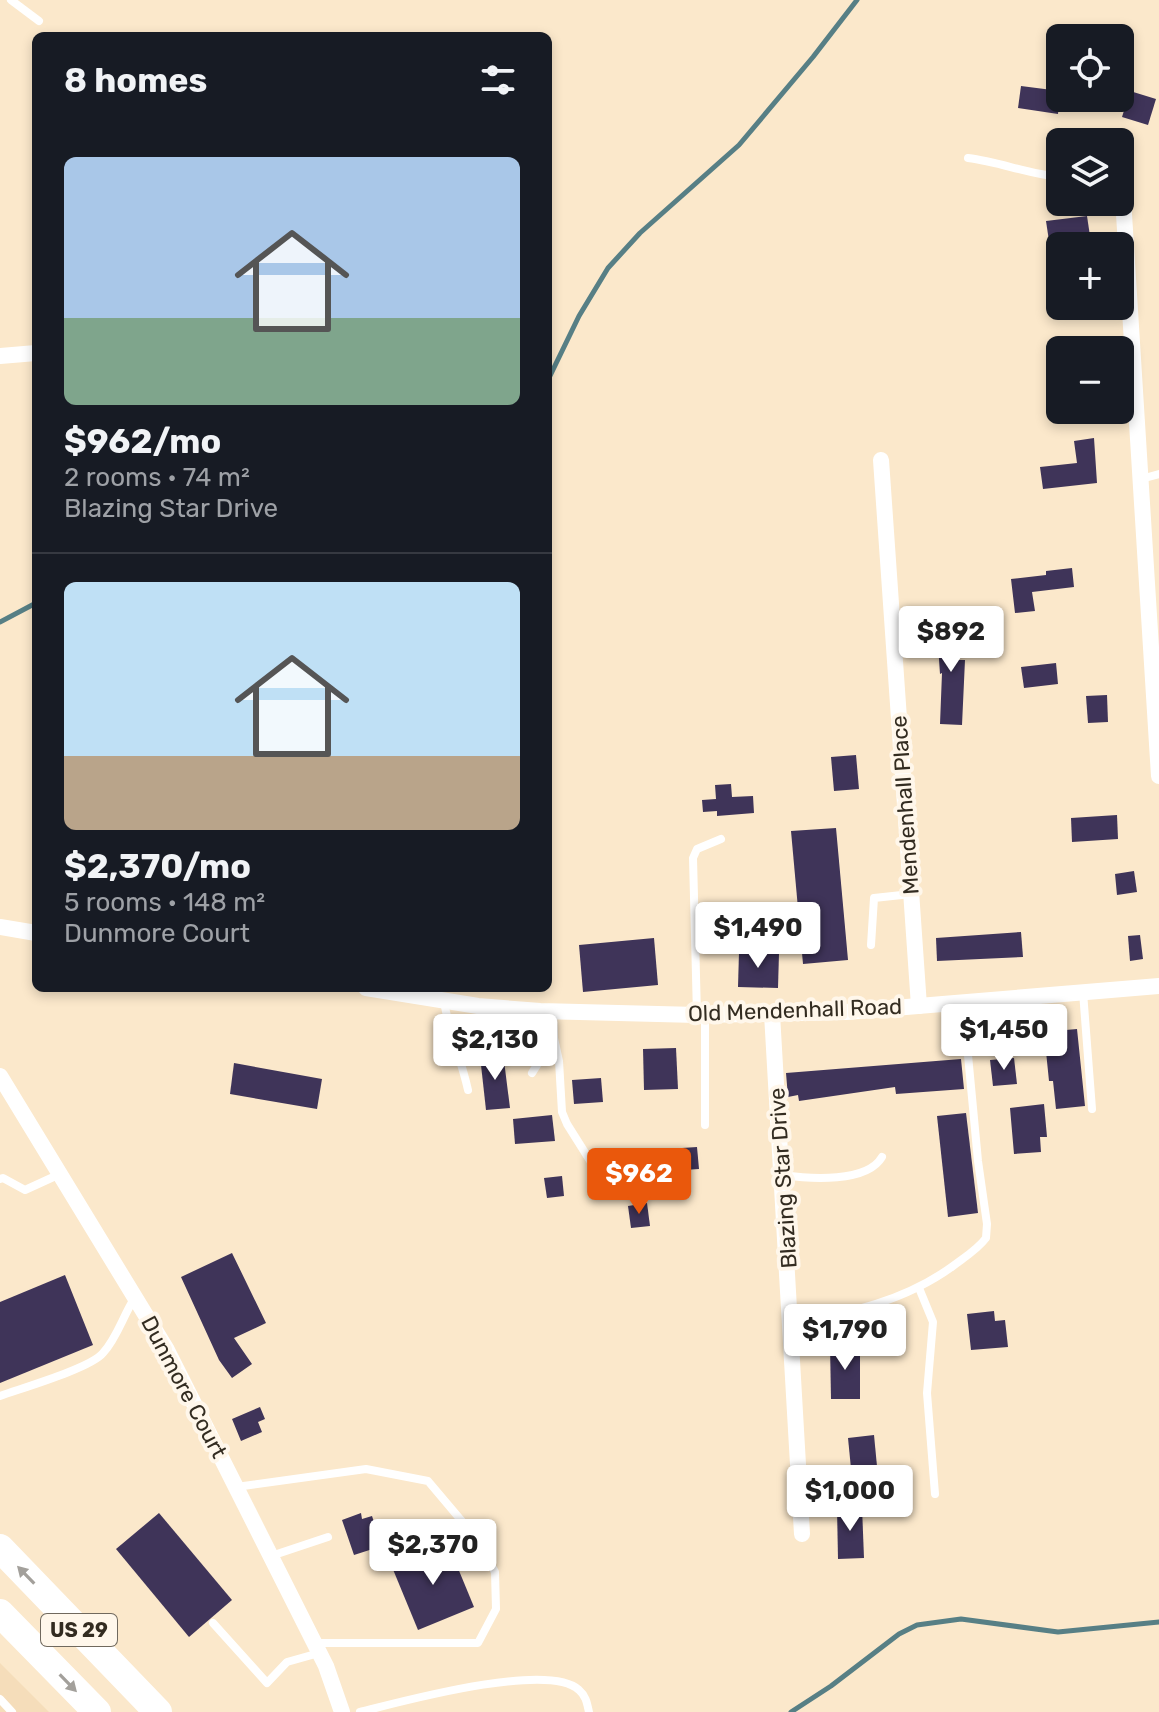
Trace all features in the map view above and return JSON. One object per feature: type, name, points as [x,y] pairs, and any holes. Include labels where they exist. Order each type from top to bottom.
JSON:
[{"type":"highway","name":"US 29","points":[[0,1548],[158,1712]]},
{"type":"highway","name":"US 29","points":[[0,1613],[97,1712]]},
{"type":"street","points":[[1124,216],[1159,776]]},
{"type":"street","points":[[0,356],[32,353]]},
{"type":"street","name":"Mendenhall Place","points":[[881,460],[919,1006]]},
{"type":"street","points":[[0,927],[32,932]]},
{"type":"street","name":"Old Mendenhall Road","points":[[390,992],[478,1006],[553,1011],[772,1014],[919,1006],[1159,986]]},
{"type":"street","name":"Blazing Star Drive","points":[[772,1014],[802,1534]]},
{"type":"street","name":"Dunmore Court","points":[[0,1076],[167,1350],[316,1648],[342,1712]]},
{"type":"lane","points":[[11,0],[39,21]]},
{"type":"lane","points":[[968,158],[998,162],[1046,176]]},
{"type":"lane","points":[[1141,479],[1159,474]]},
{"type":"lane","points":[[705,1125],[693,858],[697,849],[721,839]]},
{"type":"lane","points":[[871,945],[874,898],[911,894]]},
{"type":"lane","points":[[1083,992],[1092,1109]]},
{"type":"lane","points":[[443,1001],[448,1032],[461,1059],[468,1090]]},
{"type":"lane","points":[[792,1323],[888,1302],[919,1288],[982,1244],[988,1232],[963,1002]]},
{"type":"lane","points":[[553,1011],[562,1112],[606,1186],[619,1193]]},
{"type":"lane","points":[[532,1073],[554,1038]]},
{"type":"lane","points":[[783,1175],[803,1178],[861,1173],[877,1166],[882,1157]]},
{"type":"lane","points":[[1,1176],[25,1190],[61,1174]]},
{"type":"lane","points":[[919,1288],[933,1322],[927,1393],[935,1494]]},
{"type":"lane","points":[[0,1396],[95,1361],[111,1343],[136,1297]]},
{"type":"lane","points":[[213,1623],[267,1683],[287,1662],[316,1648],[478,1643],[496,1609],[495,1572],[477,1539],[428,1481],[366,1469],[236,1487]]},
{"type":"lane","points":[[271,1556],[328,1537]]},
{"type":"lane","points":[[360,1712],[453,1690],[530,1680],[565,1682],[578,1688],[589,1712]]},
{"type":"lane","points":[[0,1699],[12,1712]]},
{"type":"shaded area","points":[[0,1663],[49,1712],[0,1712]]},
{"type":"building","points":[[1021,86],[1046,89],[1046,112],[1058,114],[1018,108]]},
{"type":"building","points":[[1134,92],[1156,99],[1148,125],[1122,117],[1124,112],[1134,112]]},
{"type":"building","points":[[1087,216],[1089,232],[1048,232],[1046,221]]},
{"type":"building","points":[[1094,438],[1097,483],[1043,489],[1040,467],[1077,463],[1074,441]]},
{"type":"building","points":[[1072,568],[1074,587],[1032,592],[1035,611],[1015,613],[1011,579]]},
{"type":"building","points":[[956,617],[959,660],[965,660],[962,725],[940,724],[942,673],[937,630],[942,630],[941,618]]},
{"type":"building","points":[[1056,663],[1058,684],[1024,688],[1021,667]]},
{"type":"building","points":[[1107,695],[1108,722],[1088,723],[1086,696]]},
{"type":"building","points":[[856,755],[859,789],[834,791],[831,757]]},
{"type":"building","points":[[731,784],[732,797],[753,796],[754,813],[717,816],[717,811],[703,812],[702,800],[716,799],[715,785]]},
{"type":"building","points":[[1117,815],[1118,839],[1072,842],[1071,818]]},
{"type":"building","points":[[836,828],[848,960],[803,964],[791,831]]},
{"type":"building","points":[[1134,871],[1137,892],[1117,895],[1115,874]]},
{"type":"building","points":[[1021,932],[1023,957],[937,961],[936,938]]},
{"type":"building","points":[[1140,935],[1143,959],[1130,961],[1128,936]]},
{"type":"building","points":[[654,938],[658,985],[583,992],[579,945]]},
{"type":"building","points":[[739,952],[779,953],[778,988],[738,987]]},
{"type":"building","points":[[1077,1029],[1085,1106],[1056,1109],[1053,1081],[1049,1081],[1044,1032]]},
{"type":"building","points":[[676,1048],[678,1089],[644,1090],[643,1049]]},
{"type":"building","points":[[503,1053],[510,1108],[486,1110],[480,1056]]},
{"type":"building","points":[[1014,1058],[1017,1084],[993,1086],[990,1060]]},
{"type":"building","points":[[961,1059],[964,1089],[896,1094],[895,1087],[799,1101],[798,1095],[788,1097],[786,1073]]},
{"type":"building","points":[[234,1063],[322,1079],[317,1109],[230,1094]]},
{"type":"building","points":[[601,1078],[603,1102],[574,1104],[572,1080]]},
{"type":"building","points":[[1044,1104],[1047,1137],[1040,1137],[1041,1152],[1014,1154],[1010,1108]]},
{"type":"building","points":[[966,1113],[978,1213],[948,1217],[937,1116]]},
{"type":"building","points":[[552,1115],[555,1141],[515,1144],[513,1119]]},
{"type":"building","points":[[697,1147],[699,1169],[684,1170],[682,1148]]},
{"type":"building","points":[[562,1176],[564,1196],[547,1198],[544,1178]]},
{"type":"building","points":[[647,1203],[650,1226],[631,1228],[628,1206]]},
{"type":"building","points":[[232,1253],[266,1323],[234,1338],[252,1364],[232,1378],[219,1360],[181,1277]]},
{"type":"building","points":[[65,1275],[93,1345],[0,1383],[0,1302]]},
{"type":"building","points":[[994,1311],[995,1321],[1005,1320],[1008,1347],[971,1350],[967,1314]]},
{"type":"building","points":[[830,1345],[860,1345],[860,1399],[831,1399]]},
{"type":"building","points":[[260,1407],[265,1419],[258,1422],[262,1432],[241,1441],[232,1419]]},
{"type":"building","points":[[874,1435],[879,1487],[853,1489],[848,1438]]},
{"type":"building","points":[[862,1507],[864,1558],[838,1559],[837,1508]]},
{"type":"building","points":[[159,1513],[232,1600],[189,1637],[116,1549]]},
{"type":"building","points":[[361,1513],[362,1519],[372,1516],[382,1546],[354,1555],[342,1520]]},
{"type":"building","points":[[448,1544],[474,1607],[418,1630],[392,1567]]},
{"type":"waterway","points":[[552,372],[579,316],[608,268],[640,233],[739,145],[857,0]]},
{"type":"waterway","points":[[0,622],[32,605]]},
{"type":"waterway","points":[[791,1712],[899,1634],[917,1625],[961,1619],[1058,1632],[1159,1622]]}]
